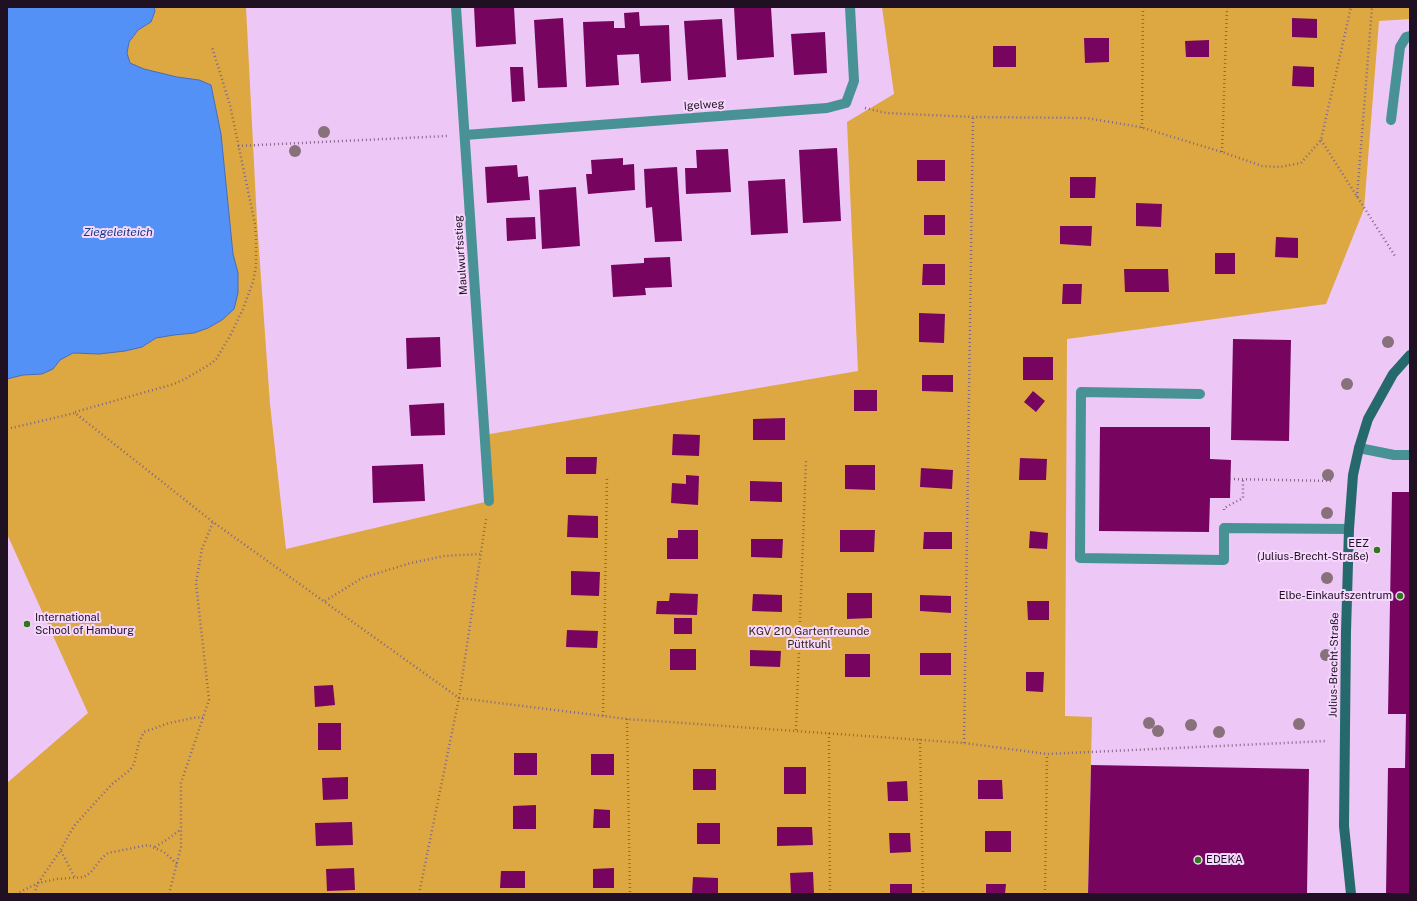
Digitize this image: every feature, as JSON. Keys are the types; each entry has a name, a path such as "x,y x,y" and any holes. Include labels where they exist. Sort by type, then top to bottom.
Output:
{"street":[{"name":"Maulwurfsstieg","path":"456,7 489,501"},
{"path":"846,103 854,81 850,7"},
{"path":"1391,120 1400,48 1406,37 1410,36"},
{"name":"Igelweg","path":"465,135 827,108 846,103"},
{"name":"Julius-Brecht-Straße","path":"1351,894 1344,826 1346,632 1349,529 1353,481 1359,448 1368,419 1378,398 1393,374 1410,355"},
{"path":"1200,394 1081,392 1080,558 1224,560 1224,528 1349,529"},
{"path":"1359,448 1394,455 1410,455"}],"path":[{"path":"1142,128 1143,7"},
{"path":"1222,152 1227,7"},
{"path":"846,103 886,113 973,117 1086,118 1142,128 1222,152 1262,166 1280,167 1301,163 1321,140 1351,7"},
{"path":"1357,196 1372,7"},
{"path":"7,429 75,413 174,384 197,372 217,358 231,334 243,309 253,282 256,266 256,237 255,224 230,105 212,47"},
{"path":"964,743 973,117"},
{"path":"238,146 465,135"},
{"path":"1321,140 1396,256"},
{"path":"75,413 214,522 459,698 627,719 920,739 1047,754 1345,740"},
{"path":"796,730 806,459"},
{"path":"603,716 606,477"},
{"path":"1230,479 1353,481"},
{"path":"1224,528 1224,508 1243,498 1243,479"},
{"path":"419,894 459,698 489,501"},
{"path":"169,894 181,847 181,783 209,700 196,583 202,549 214,522"},
{"path":"325,601 362,578 411,563 444,556 480,554"},
{"path":"34,894 38,883 60,851 74,826 112,784 130,770 134,764 139,742 144,732 170,723 203,717"},
{"path":"627,719 630,894"},
{"path":"829,733 830,894"},
{"path":"920,739 923,894"},
{"path":"1045,894 1047,754"},
{"path":"154,847 181,829"},
{"path":"16,894 38,883 57,879 84,877 88,875 108,853 148,845 164,852 177,864"},
{"path":"60,851 75,878"}],"green space":[{"name":"KGV 210 Gartenfreunde Püttkuhl","path":"154,7 246,7 257,222 270,404 286,549 489,501 484,435 858,371 847,122 894,94 882,7 1410,7 1410,19 1379,21 1364,209 1326,304 1067,339 1065,716 1092,717 1088,894 7,894 7,783 88,713 7,534 7,379 23,375 42,374 53,369 60,360 73,353 99,354 142,347 156,338 194,333 208,328 222,320 238,273 233,254 221,134 211,85 199,80 177,77 143,69 130,63 127,53 129,42 138,30 151,22 155,11"}],"water":[{"name":"Ziegeleiteich","path":"7,7 154,7 155,11 151,22 138,30 129,42 127,53 130,63 144,69 177,77 199,80 211,85 221,134 233,254 238,273 238,293 234,309 222,320 208,328 194,333 156,338 142,347 125,351 99,354 73,353 60,360 53,369 42,374 23,375 7,379"}],"building":[{"path":"474,7 514,7 516,44 476,47"},
{"path":"734,7 771,7 774,57 737,60"},
{"path":"639,12 640,26 669,25 671,81 641,83 639,54 617,55 619,85 586,87 583,22 614,21 614,28 625,28 624,13"},
{"path":"563,18 567,87 538,88 534,20"},
{"path":"1292,18 1317,19 1317,38 1292,37"},
{"path":"722,19 726,77 688,80 684,21"},
{"path":"825,32 827,73 794,75 791,34"},
{"path":"1084,38 1109,38 1109,62 1085,63"},
{"path":"1209,40 1209,57 1186,57 1185,41"},
{"path":"993,46 1016,46 1016,67 993,67"},
{"path":"1293,66 1314,67 1314,87 1292,86"},
{"path":"510,67 523,67 525,101 512,102"},
{"path":"837,148 841,221 803,223 799,150"},
{"path":"728,149 731,192 686,194 685,168 697,168 696,150"},
{"path":"623,158 623,165 634,164 635,190 588,194 586,174 592,174 591,160"},
{"path":"917,160 945,160 945,181 917,181"},
{"path":"517,165 518,177 528,176 530,200 487,203 485,167"},
{"path":"677,167 682,241 655,242 652,207 646,208 644,169"},
{"path":"1070,177 1096,177 1095,198 1070,198"},
{"path":"785,179 788,233 751,235 748,181"},
{"path":"576,187 580,246 542,249 539,190"},
{"path":"1136,203 1162,204 1161,227 1136,226"},
{"path":"924,215 945,215 945,235 924,235"},
{"path":"535,217 536,239 507,241 506,218"},
{"path":"1060,226 1092,226 1091,246 1060,244"},
{"path":"1276,237 1298,238 1298,258 1275,257"},
{"path":"1215,253 1235,253 1235,274 1215,274"},
{"path":"670,257 672,287 645,288 646,295 613,297 611,265 644,263 644,258"},
{"path":"923,264 945,264 945,285 922,285"},
{"path":"1124,269 1168,269 1169,292 1125,292"},
{"path":"1063,284 1082,284 1081,304 1062,304"},
{"path":"919,313 945,314 944,343 919,342"},
{"path":"440,337 441,367 407,369 406,338"},
{"path":"1233,339 1291,340 1289,441 1231,440"},
{"path":"1023,357 1053,357 1053,380 1023,380"},
{"path":"922,375 953,375 953,392 922,391"},
{"path":"854,390 877,390 877,411 854,411"},
{"path":"1033,391 1045,401 1036,412 1024,402"},
{"path":"444,403 445,435 411,436 409,405"},
{"path":"785,418 785,440 753,440 753,419"},
{"path":"1100,427 1210,427 1210,459 1231,460 1230,498 1210,498 1209,532 1099,531"},
{"path":"673,434 700,435 699,456 672,455"},
{"path":"566,457 597,457 596,474 566,474"},
{"path":"1020,458 1047,459 1046,480 1019,480"},
{"path":"423,464 425,501 373,503 372,466"},
{"path":"845,465 875,465 875,490 845,489"},
{"path":"921,468 953,470 952,489 920,487"},
{"path":"686,475 699,476 698,505 671,503 672,483 686,484"},
{"path":"750,481 782,482 782,502 750,501"},
{"name":"Elbe-Einkaufszentrum","path":"1392,492 1410,492 1410,894 1386,894 1388,768 1405,768 1406,714 1388,714"},
{"path":"568,515 598,516 598,538 567,537"},
{"path":"678,530 698,530 698,559 667,559 667,538 678,538"},
{"path":"840,530 875,530 874,552 840,552"},
{"path":"1030,531 1048,533 1047,549 1029,548"},
{"path":"924,532 952,532 952,549 923,549"},
{"path":"751,539 783,539 782,558 751,557"},
{"path":"571,571 600,572 599,596 571,595"},
{"path":"670,593 698,594 697,615 656,614 657,601 669,601"},
{"path":"847,593 872,593 872,618 847,619"},
{"path":"753,594 782,595 782,612 752,611"},
{"path":"920,595 951,596 951,613 920,611"},
{"path":"1027,601 1049,601 1049,620 1028,620"},
{"path":"674,618 692,618 692,634 674,634"},
{"path":"567,630 598,631 597,648 566,647"},
{"path":"670,649 696,649 696,670 670,670"},
{"path":"750,650 781,651 780,667 750,666"},
{"path":"920,653 951,653 951,675 920,675"},
{"path":"845,654 870,654 870,677 845,677"},
{"path":"1026,672 1044,672 1043,692 1026,691"},
{"path":"333,685 335,705 315,707 314,686"},
{"path":"318,723 341,723 341,750 318,750"},
{"path":"514,753 537,753 537,775 514,775"},
{"path":"591,754 614,754 614,775 591,775"},
{"name":"EDEKA","path":"1091,765 1309,769 1307,894 1088,894"},
{"path":"784,767 806,767 806,794 784,794"},
{"path":"693,769 716,769 716,790 693,790"},
{"path":"348,777 348,799 323,800 322,778"},
{"path":"978,780 1002,780 1003,799 978,799"},
{"path":"907,781 908,801 888,801 887,782"},
{"path":"536,805 536,829 513,829 513,806"},
{"path":"594,809 610,810 610,828 593,828"},
{"path":"352,822 353,845 316,846 315,823"},
{"path":"697,823 720,823 720,844 697,844"},
{"path":"777,827 812,827 813,845 777,846"},
{"path":"985,831 1011,831 1011,852 985,852"},
{"path":"889,833 910,833 911,852 890,853"},
{"path":"354,868 355,890 327,891 326,869"},
{"path":"614,868 614,888 593,888 593,869"},
{"path":"501,871 525,871 525,888 500,888"},
{"path":"813,872 814,894 791,894 790,873"},
{"path":"693,877 718,878 718,894 692,894"},
{"path":"890,884 912,884 912,894 890,894"},
{"path":"986,884 1006,884 1005,894 986,894"}],"place":[{"name":"EEZ (Julius-Brecht-Straße)","path":"1377,550"},
{"name":"Elbe-Einkaufszentrum","path":"1400,596"},
{"name":"International School of Hamburg","path":"27,624"},
{"name":"EDEKA","path":"1198,860"}]}
